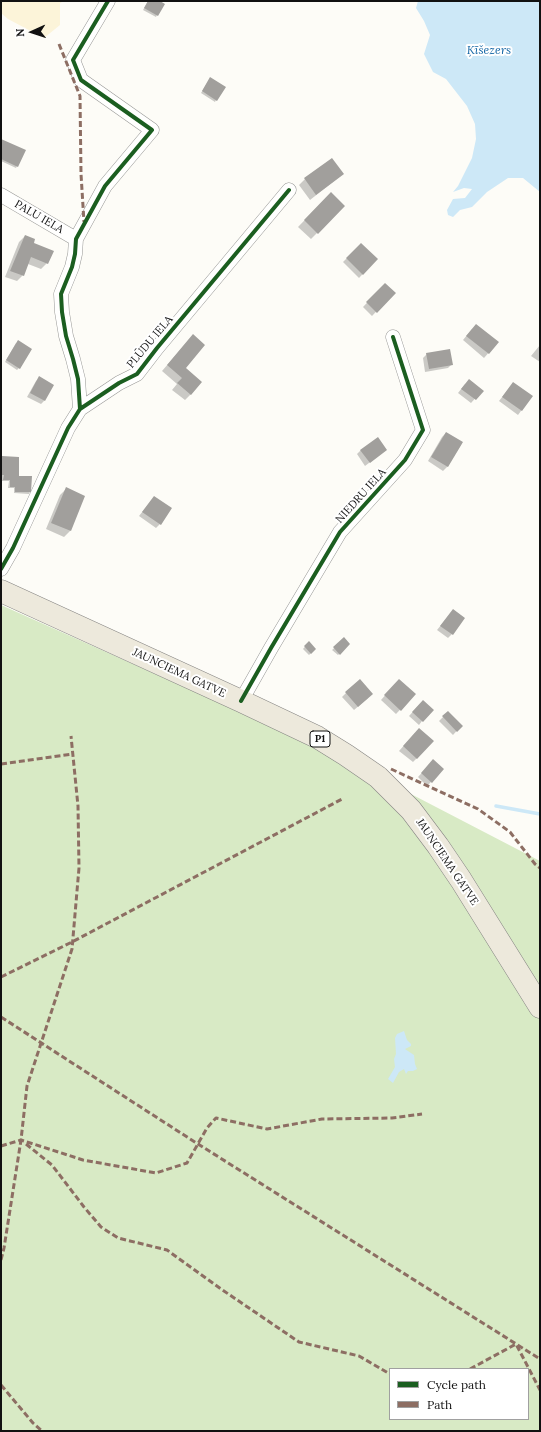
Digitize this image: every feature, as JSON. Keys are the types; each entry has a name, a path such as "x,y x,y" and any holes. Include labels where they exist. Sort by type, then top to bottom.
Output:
{"main road":[{"name":"JAUNCIEMA GATVE","path":"1,591 241,701 317,738 346,755 378,777 411,810 461,880 540,1007"}],"street":[{"path":"80,409 78,378 66,336 61,294 72,267 76,239 105,186 152,130 80,80 73,60 108,1"},
{"name":"PLŪDU IELA","path":"1,569 16,542 68,428 80,409 119,383 137,374 289,190"},
{"name":"PALU IELA","path":"1,196 76,239"},
{"name":"NIEDRU IELA","path":"241,701 340,532 405,460 423,430 393,337"}],"green space":[{"path":"1,605 332,753 540,861 540,1431 1,1431"}],"sand":[{"path":"1,1 64,1 60,3 60,25 44,38 8,19 1,13"}],"water":[{"name":"Ķīšezers","path":"418,1 540,1 540,192 523,178 508,178 487,192 472,207 460,210 453,217 448,215 447,210 453,199 465,198 472,189 464,188 453,192 458,186 472,158 476,139 475,124 467,106 446,79 433,72 424,54 430,35 416,8"},
{"path":"404,1031 407,1040 411,1044 411,1046 405,1049 414,1055 417,1069 408,1071 406,1074 404,1069 399,1072 393,1083 388,1079 395,1067 395,1038 397,1034"}],"building":[{"path":"148,1 160,1 165,4 158,16 144,8"},
{"path":"210,77 226,87 217,101 202,91"},
{"path":"1,139 26,150 18,167 1,159"},
{"path":"332,158 344,174 316,195 304,178"},
{"path":"331,192 345,206 318,234 304,220"},
{"path":"25,235 35,239 34,243 54,251 48,264 31,257 24,276 10,271"},
{"path":"361,243 378,259 363,275 346,258"},
{"path":"385,283 396,293 377,313 366,302"},
{"path":"476,324 499,342 489,354 466,336"},
{"path":"193,334 205,345 186,368 202,382 191,395 177,383 182,378 167,365"},
{"path":"18,340 32,349 20,369 6,360"},
{"path":"450,349 453,365 429,369 426,353"},
{"path":"39,376 54,385 45,401 30,393"},
{"path":"469,379 484,391 476,400 461,389"},
{"path":"513,382 533,396 522,411 502,397"},
{"path":"446,432 463,442 448,467 431,457"},
{"path":"378,437 387,450 370,463 360,450"},
{"path":"2,456 19,457 19,476 32,476 31,492 15,492 15,487 10,487 10,480 3,480 4,475 1,475"},
{"path":"66,487 85,496 71,531 51,523"},
{"path":"154,496 172,508 161,525 142,512"},
{"path":"453,609 465,618 453,635 440,626"},
{"path":"344,637 350,644 340,655 333,647"},
{"path":"309,641 316,649 311,654 304,646"},
{"path":"360,679 373,694 358,707 345,692"},
{"path":"399,679 416,694 401,711 384,695"},
{"path":"423,700 434,710 423,722 412,712"},
{"path":"448,711 463,726 457,732 442,716"},
{"path":"419,728 434,741 417,759 403,746"},
{"path":"433,759 444,769 432,783 421,773"}],"waterway":[{"path":"496,806 540,814"}],"marked path":[{"path":"59,44 80,96 81,174 84,222"},
{"path":"1,1260 21,1140 27,1086 72,949 79,868 78,806 71,736"},
{"path":"1,764 73,754"},
{"path":"391,769 478,809 510,832 535,864 540,868"},
{"path":"1,977 72,942 344,798"},
{"path":"1,1017 198,1144 540,1359"},
{"path":"1,1146 21,1140 83,1160 156,1173 187,1163 207,1128 216,1118 267,1129 322,1119 392,1118 422,1114"},
{"path":"26,1144 52,1165 101,1227 118,1238 167,1250 299,1342 359,1356 389,1373"},
{"path":"472,1368 516,1344 529,1368"},
{"path":"529,1369 540,1390"},
{"path":"1,1385 33,1423 42,1431"}],"cycle path":[{"path":"80,409 78,379 66,336 61,294 72,267 76,239 105,186 152,130 81,80 73,60 108,1"},
{"path":"1,569 13,548 68,428 80,409 119,383 137,374 289,190"},
{"path":"241,701 340,532 405,460 423,430 393,337"}]}
